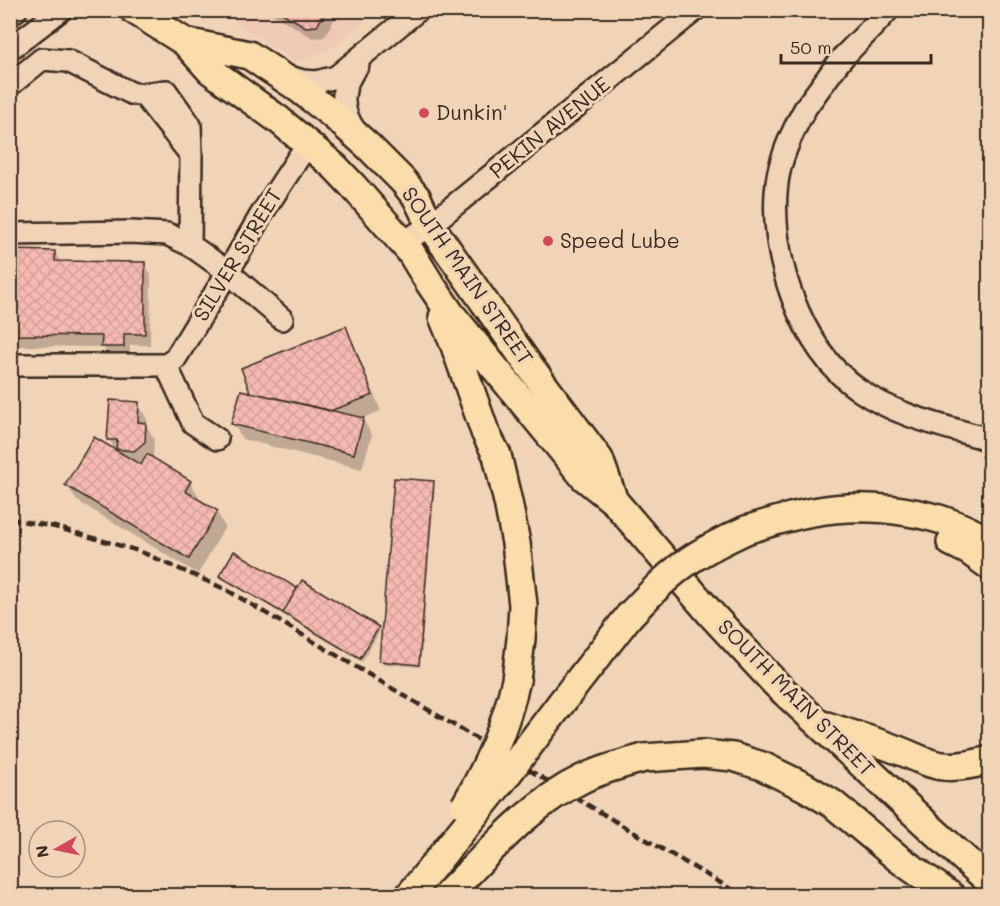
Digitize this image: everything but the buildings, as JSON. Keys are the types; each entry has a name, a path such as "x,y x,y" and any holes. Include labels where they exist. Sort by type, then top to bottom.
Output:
{"main road":[{"name":"SOUTH MAIN STREET","path":"134,10 170,28 249,55 333,115 368,146 417,198 430,225 528,364 599,459 615,501"},
{"name":"SOUTH MAIN STREET","path":"170,28 210,69 308,143 353,186 410,251 450,313 584,477 615,501 711,614 777,685 990,882"},
{"path":"408,896 450,830 487,766 497,743 516,680 523,605 516,543 498,454 485,432 455,346 429,282"},
{"path":"408,896 505,777 571,702 634,622 705,570 743,550 750,538 780,519 813,512 868,508 904,511 943,520 990,543"},
{"path":"750,538 853,524 876,525 926,533 954,543 990,566"},
{"path":"437,896 571,702"},
{"path":"817,722 923,761 943,766 990,760"},
{"path":"446,896 512,829 549,799 580,780 602,770 644,758 703,754 733,757 773,771 805,787 833,804 899,859 951,896"}],"street":[{"path":"10,15 16,10"},
{"path":"10,45 14,46 61,10"},
{"path":"274,72 303,81 330,80 418,10"},
{"name":"PEKIN AVENUE","path":"403,243 430,225 695,10"},
{"path":"888,10 842,58 807,106 790,139 777,183 775,219 780,251 793,298 814,341 828,362 846,380 890,408 990,441"},
{"path":"368,146 350,124 344,104 344,94 348,78 370,50"},
{"path":"10,85 42,59 68,61 133,94 143,94 191,155 190,245"},
{"name":"SILVER STREET","path":"166,365 174,359 261,215 308,143"},
{"path":"10,234 131,232 167,234 190,245 228,272 282,319"},
{"path":"10,365 166,365 193,423 217,439"}],"shaded area":[{"path":"218,11 377,11 329,50 296,62"}],"railway":[{"path":"10,519 55,527 139,551 227,590 743,896"}],"place":[{"name":"Dunkin'","path":"424,113"},
{"name":"Speed Lube","path":"548,241"}]}
